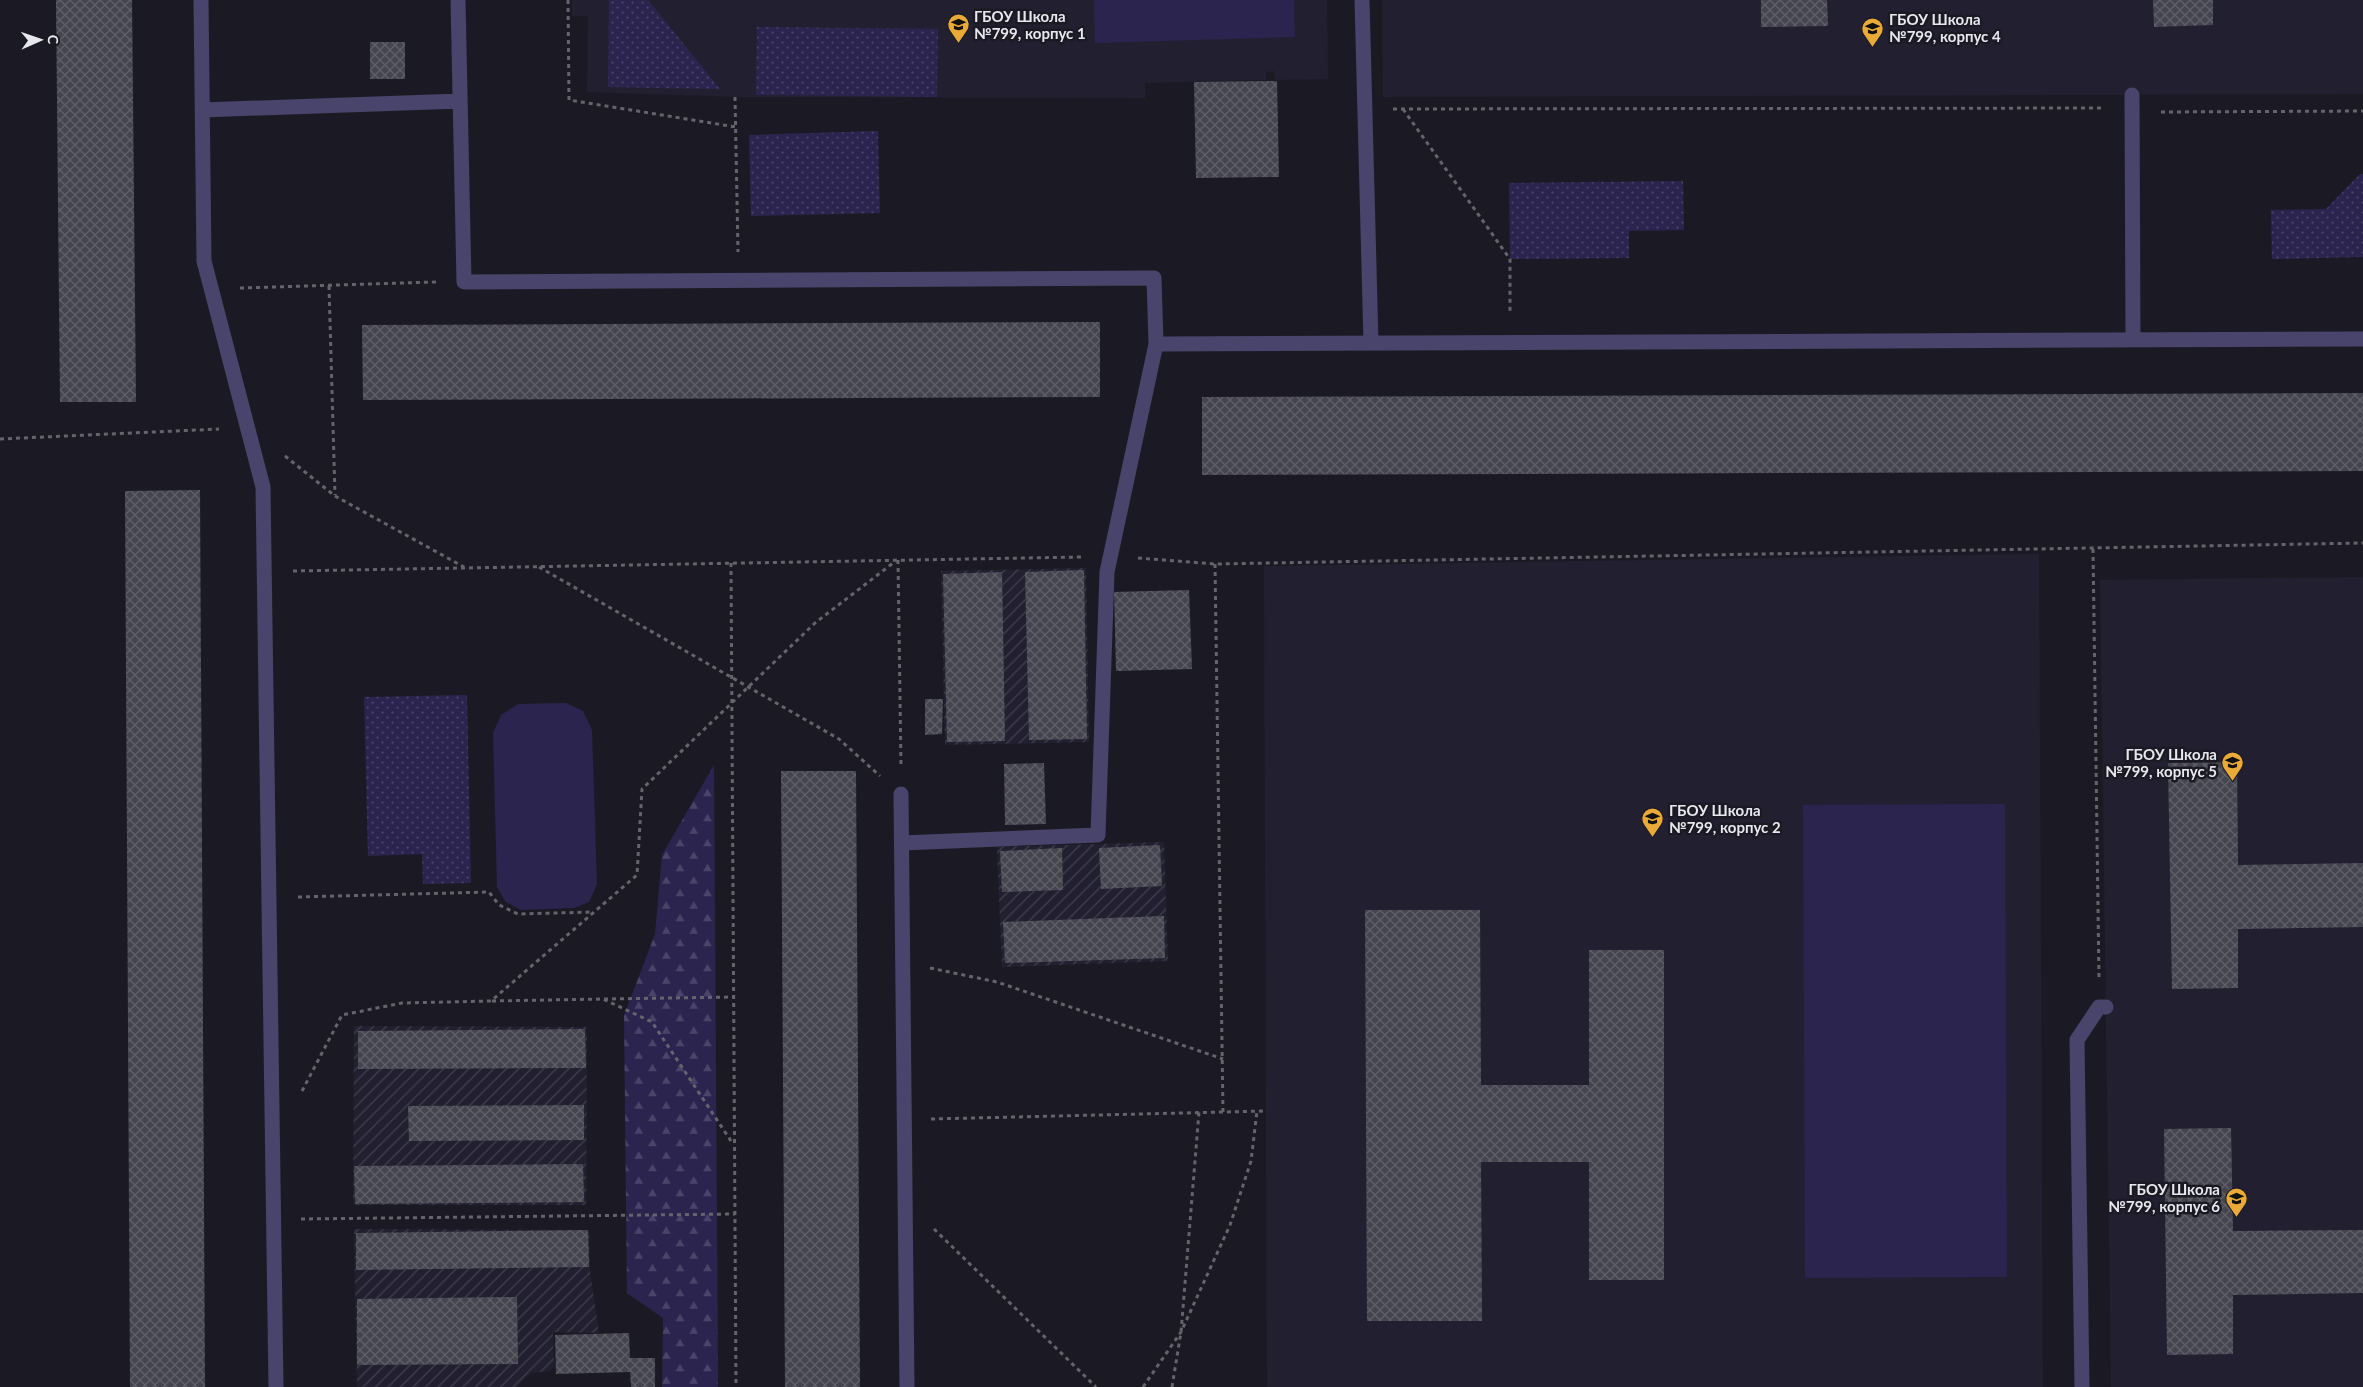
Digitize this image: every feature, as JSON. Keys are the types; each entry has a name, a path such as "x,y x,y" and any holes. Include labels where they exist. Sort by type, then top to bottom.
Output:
{"lane":[{"path":"201,0 204,261 263,486 276,1387"},
{"path":"458,0 464,282 1154,278 1156,344 1107,572 1098,834 902,842"},
{"path":"1362,0 1371,343"},
{"path":"202,110 460,101"},
{"path":"2132,105 2133,340"},
{"path":"1156,344 2363,339"},
{"path":"902,794 906,1387"},
{"path":"2082,1387 2077,1040 2103,1007"}],"path":[{"path":"568,0 569,100 736,127"},
{"path":"735,97 738,280"},
{"path":"1365,109 2132,105 2363,111"},
{"path":"1402,109 1510,259 1510,342"},
{"path":"211,288 464,282"},
{"path":"329,286 335,496"},
{"path":"0,439 248,427 335,496 466,568"},
{"path":"265,572 1110,556 1215,564 2363,543"},
{"path":"2093,549 2103,1007"},
{"path":"491,1001 637,875 642,789 815,623 898,560"},
{"path":"898,560 902,794"},
{"path":"731,563 736,1387"},
{"path":"1215,564 1223,1112"},
{"path":"539,566 839,739 902,794"},
{"path":"270,898 490,892 499,905 518,914 594,912"},
{"path":"903,962 997,982 1223,1059"},
{"path":"301,1094 342,1015 402,1003 734,997"},
{"path":"603,999 652,1022 734,1146"},
{"path":"1143,1387 1181,1332 1230,1225 1252,1161 1257,1111"},
{"path":"904,1119 1266,1111"},
{"path":"1172,1387 1181,1332 1199,1112"},
{"path":"905,1200 1096,1387"},
{"path":"274,1219 735,1214"}],"shaded area":[{"name":"ГБОУ Школа №799, корпус 1","path":"572,0 1327,0 1328,79 1275,80 1274,71 1266,72 1266,80 1145,83 1145,98 735,97 587,92 588,16 572,16"},
{"name":"ГБОУ Школа №799, корпус 4","path":"1382,0 2363,0 2363,94 1383,97"},
{"name":"ГБОУ Школа №799, корпус 2","path":"2039,554 2043,1387 1267,1387 1264,566"},
{"path":"1086,568 1089,742 945,745 941,571"},
{"path":"2363,577 2363,1387 2111,1387 2100,580"},
{"path":"1164,842 1168,961 1002,967 997,847"},
{"path":"354,1026 587,1027 586,1205 353,1205"},
{"path":"354,1229 589,1230 590,1272 599,1333 553,1332 554,1367 550,1371 531,1373 516,1387 357,1387"}],"green space":[{"path":"609,0 648,0 720,89 608,87"},
{"path":"1094,0 1294,0 1295,37 1095,43"},
{"path":"757,27 938,29 937,97 756,95"},
{"path":"878,131 880,213 751,216 749,135"},
{"path":"2360,174 2363,174 2363,257 2272,259 2271,210 2326,209"},
{"path":"1683,181 1684,230 1629,231 1629,258 1510,259 1509,183"},
{"path":"467,695 471,883 423,884 422,854 368,856 364,697"},
{"path":"566,703 583,711 592,730 597,884 589,902 574,908 521,910 506,902 497,887 493,733 501,715 518,704"},
{"path":"714,765 718,1387 662,1387 663,1318 627,1293 624,1016 655,934 662,855"},
{"path":"2005,804 2007,1277 1805,1278 1803,805"}],"building":[{"path":"56,0 132,0 136,402 60,402"},
{"path":"1761,0 1827,0 1828,26 1761,27"},
{"path":"2153,0 2213,0 2213,25 2154,27"},
{"path":"370,42 405,42 405,79 370,79"},
{"path":"1277,81 1279,177 1196,178 1194,82"},
{"path":"1100,322 1100,397 363,400 362,325"},
{"path":"2363,393 2363,471 1202,475 1202,397"},
{"path":"200,490 205,1387 130,1387 125,491"},
{"path":"1084,570 1087,739 1029,740 1025,572"},
{"path":"1002,572 1005,741 947,742 943,574"},
{"path":"1189,590 1192,669 1116,671 1114,592"},
{"path":"925,699 943,699 942,734 925,735"},
{"path":"2237,762 2238,865 2363,863 2363,927 2238,929 2238,988 2172,989 2168,763"},
{"path":"1044,763 1046,824 1005,825 1004,764"},
{"path":"781,771 856,771 860,1387 785,1387"},
{"path":"1160,845 1162,886 1101,889 1099,848"},
{"path":"1062,848 1063,890 1002,892 1000,851"},
{"path":"1365,910 1480,910 1481,1085 1589,1085 1589,950 1664,950 1664,1280 1589,1280 1589,1162 1481,1162 1482,1321 1367,1321"},
{"path":"1164,916 1165,958 1005,963 1003,922"},
{"path":"585,1029 586,1068 358,1069 358,1031"},
{"path":"584,1105 584,1140 409,1141 408,1106"},
{"path":"2231,1128 2233,1231 2363,1230 2363,1293 2233,1295 2233,1354 2167,1355 2164,1129"},
{"path":"583,1164 584,1202 355,1204 354,1166"},
{"path":"588,1230 589,1267 356,1270 356,1233"},
{"path":"517,1297 518,1364 357,1365 357,1299"},
{"path":"629,1333 630,1358 655,1358 655,1387 631,1387 630,1372 556,1374 555,1335"}],"place":[{"name":"ГБОУ Школа №799, корпус 1","path":"958,44"},
{"name":"ГБОУ Школа №799, корпус 4","path":"1873,47"},
{"name":"ГБОУ Школа №799, корпус 5","path":"2233,782"},
{"name":"ГБОУ Школа №799, корпус 2","path":"1653,838"},
{"name":"ГБОУ Школа №799, корпус 6","path":"2236,1217"}]}
